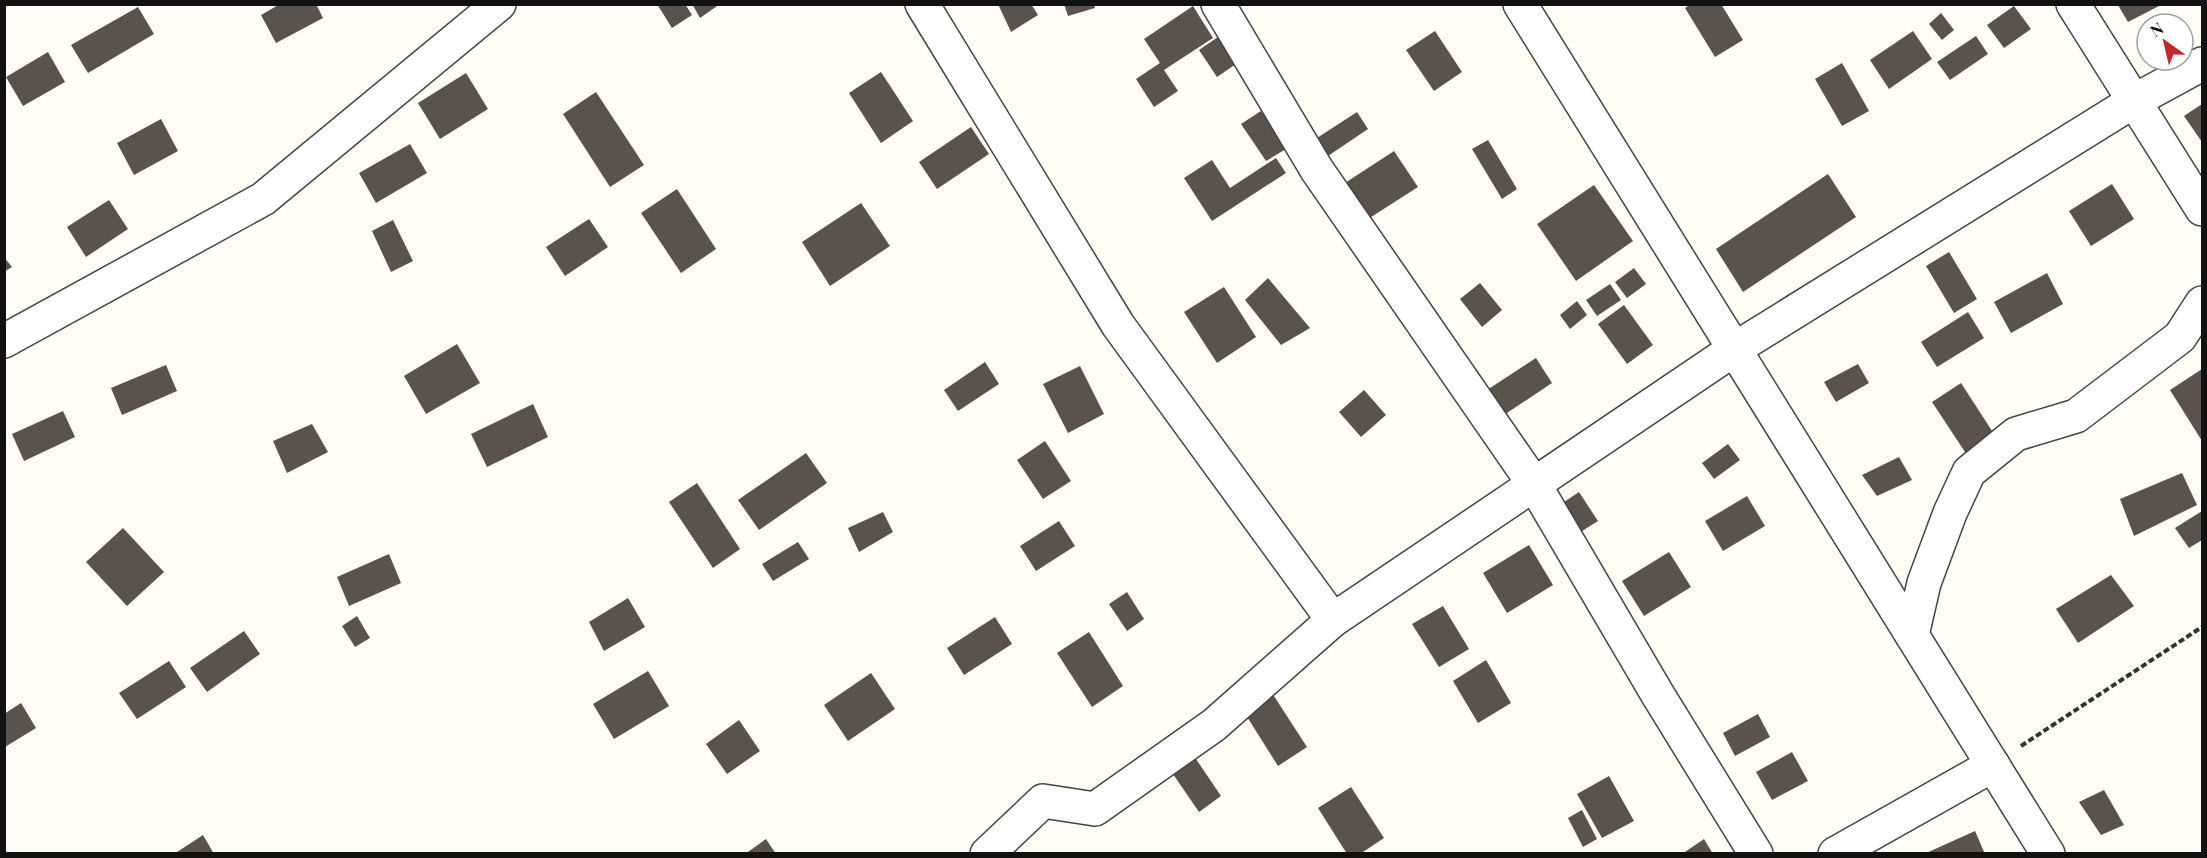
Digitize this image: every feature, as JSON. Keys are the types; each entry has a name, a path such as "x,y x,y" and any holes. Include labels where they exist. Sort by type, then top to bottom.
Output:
{"street":[{"path":"4,341 263,199 499,4"},
{"path":"922,4 1118,325 1333,620"},
{"path":"1218,4 1317,170 1534,484 1658,695 1756,854"},
{"path":"1520,4 2048,854"},
{"path":"2073,4 2202,209"},
{"path":"987,854 1043,801 1095,809 1214,725 1333,620 1733,350 2134,101 2202,64"},
{"path":"1912,635 1924,583 1950,513 1969,472 2016,434 2076,416 2180,337 2202,303"},
{"path":"1835,854 1993,765"}],"path":[{"path":"1993,765 2202,627"}],"building":[{"path":"280,4 316,4 323,18 276,43 261,15"},
{"path":"657,4 685,4 692,15 672,28"},
{"path":"692,4 720,4 700,18"},
{"path":"998,4 1031,4 1038,15 1011,32"},
{"path":"1064,4 1094,4 1095,8 1068,16"},
{"path":"1691,4 1721,4 1743,40 1715,57 1685,8"},
{"path":"2118,5 2161,5 2147,12 2135,12 2135,18 2128,22"},
{"path":"1193,6 1213,38 1164,70 1178,91 1154,107 1136,79 1160,63 1144,39"},
{"path":"2014,6 2031,29 2004,48 1987,25"},
{"path":"138,7 154,34 88,73 71,45"},
{"path":"1941,13 1954,30 1942,40 1929,24"},
{"path":"1435,31 1462,72 1434,91 1406,50"},
{"path":"1913,31 1932,59 1889,89 1870,60"},
{"path":"1976,36 1988,54 1950,80 1937,62"},
{"path":"1218,37 1236,64 1217,77 1199,50"},
{"path":"48,52 65,82 23,106 6,77"},
{"path":"1842,63 1869,111 1842,126 1815,79"},
{"path":"881,72 913,121 881,143 849,93"},
{"path":"466,73 488,109 440,139 418,103"},
{"path":"596,92 644,165 610,187 563,114"},
{"path":"2202,104 2202,142 2184,116"},
{"path":"1261,111 1286,149 1266,161 1241,124"},
{"path":"1357,112 1368,129 1328,156 1317,138"},
{"path":"161,119 178,151 134,175 117,143"},
{"path":"971,127 989,154 937,189 919,162"},
{"path":"1488,140 1517,189 1502,199 1472,149"},
{"path":"410,144 427,173 376,203 359,173"},
{"path":"1394,151 1418,187 1368,219 1345,183"},
{"path":"1276,158 1286,173 1212,221 1184,178 1212,160 1230,188"},
{"path":"1828,174 1856,217 1743,292 1716,249"},
{"path":"2112,184 2134,219 2091,246 2069,211"},
{"path":"1594,185 1633,241 1576,281 1537,224"},
{"path":"677,189 716,249 681,273 641,213"},
{"path":"109,200 128,229 86,257 67,227"},
{"path":"861,203 890,246 830,286 802,242"},
{"path":"589,219 608,247 565,276 546,247"},
{"path":"393,220 413,261 391,272 372,231"},
{"path":"1949,252 1977,299 1954,313 1926,266"},
{"path":"4,257 12,267 4,272"},
{"path":"1634,268 1646,284 1627,298 1615,282"},
{"path":"2047,273 2063,304 2011,333 1994,302"},
{"path":"1268,278 1310,328 1281,345 1245,300"},
{"path":"1480,283 1502,310 1482,327 1460,299"},
{"path":"1610,284 1621,300 1597,316 1586,300"},
{"path":"1224,287 1256,337 1217,363 1184,312"},
{"path":"1577,301 1587,315 1570,329 1560,315"},
{"path":"1624,305 1653,345 1627,364 1598,324"},
{"path":"1968,312 1984,338 1937,367 1921,342"},
{"path":"457,344 480,383 426,414 404,376"},
{"path":"1536,358 1552,383 1504,415 1487,390"},
{"path":"985,362 999,384 958,411 944,390"},
{"path":"1858,364 1869,383 1836,402 1824,382"},
{"path":"166,365 177,391 122,415 111,388"},
{"path":"1080,366 1104,414 1068,433 1043,384"},
{"path":"2202,369 2202,441 2170,390"},
{"path":"1961,383 1996,437 1967,455 1932,402"},
{"path":"1364,390 1386,415 1361,437 1339,412"},
{"path":"533,404 548,437 487,467 471,434"},
{"path":"63,411 75,437 24,461 12,434"},
{"path":"312,424 328,452 287,473 273,441"},
{"path":"1045,441 1071,481 1043,499 1017,460"},
{"path":"1728,444 1740,460 1714,479 1702,463"},
{"path":"806,453 827,483 759,530 738,500"},
{"path":"1899,457 1912,480 1877,496 1862,475"},
{"path":"2182,473 2197,505 2134,536 2120,499"},
{"path":"697,483 740,549 713,568 669,502"},
{"path":"1579,492 1598,521 1571,538 1552,510"},
{"path":"1747,496 1765,526 1723,551 1705,521"},
{"path":"2202,511 2202,540 2189,548 2175,528"},
{"path":"883,512 893,532 859,552 848,528"},
{"path":"1059,521 1075,546 1036,571 1020,546"},
{"path":"123,528 164,572 127,606 86,562"},
{"path":"798,542 809,559 773,581 762,564"},
{"path":"1529,545 1553,585 1507,613 1483,573"},
{"path":"1669,552 1691,587 1644,616 1622,581"},
{"path":"389,554 401,583 349,606 337,577"},
{"path":"2111,575 2134,606 2078,643 2056,609"},
{"path":"1127,592 1144,619 1127,631 1109,604"},
{"path":"628,598 645,627 604,651 589,622"},
{"path":"1443,606 1469,649 1439,667 1412,624"},
{"path":"357,616 370,638 355,647 342,626"},
{"path":"995,617 1012,644 964,675 947,648"},
{"path":"244,631 260,654 207,692 190,668"},
{"path":"1089,632 1123,686 1092,707 1057,653"},
{"path":"1486,660 1511,703 1478,723 1453,681"},
{"path":"169,661 186,687 137,719 119,693"},
{"path":"648,671 669,706 614,739 593,704"},
{"path":"871,673 895,709 848,741 824,705"},
{"path":"1272,693 1307,747 1278,766 1244,712"},
{"path":"21,703 36,728 5,747 4,714"},
{"path":"1758,714 1770,737 1735,756 1723,733"},
{"path":"739,720 760,751 727,774 706,744"},
{"path":"1792,752 1808,781 1772,800 1756,772"},
{"path":"1196,759 1221,796 1199,812 1173,774"},
{"path":"1609,776 1634,821 1602,838 1577,794"},
{"path":"1351,787 1384,838 1360,854 1347,854 1318,808"},
{"path":"2104,790 2124,825 2101,835 2079,802"},
{"path":"1582,810 1597,839 1583,847 1568,818"},
{"path":"1975,831 1985,854 1924,854"},
{"path":"203,835 214,854 174,854"},
{"path":"766,839 776,854 745,854"},
{"path":"1704,839 1713,854 1682,854"}]}
